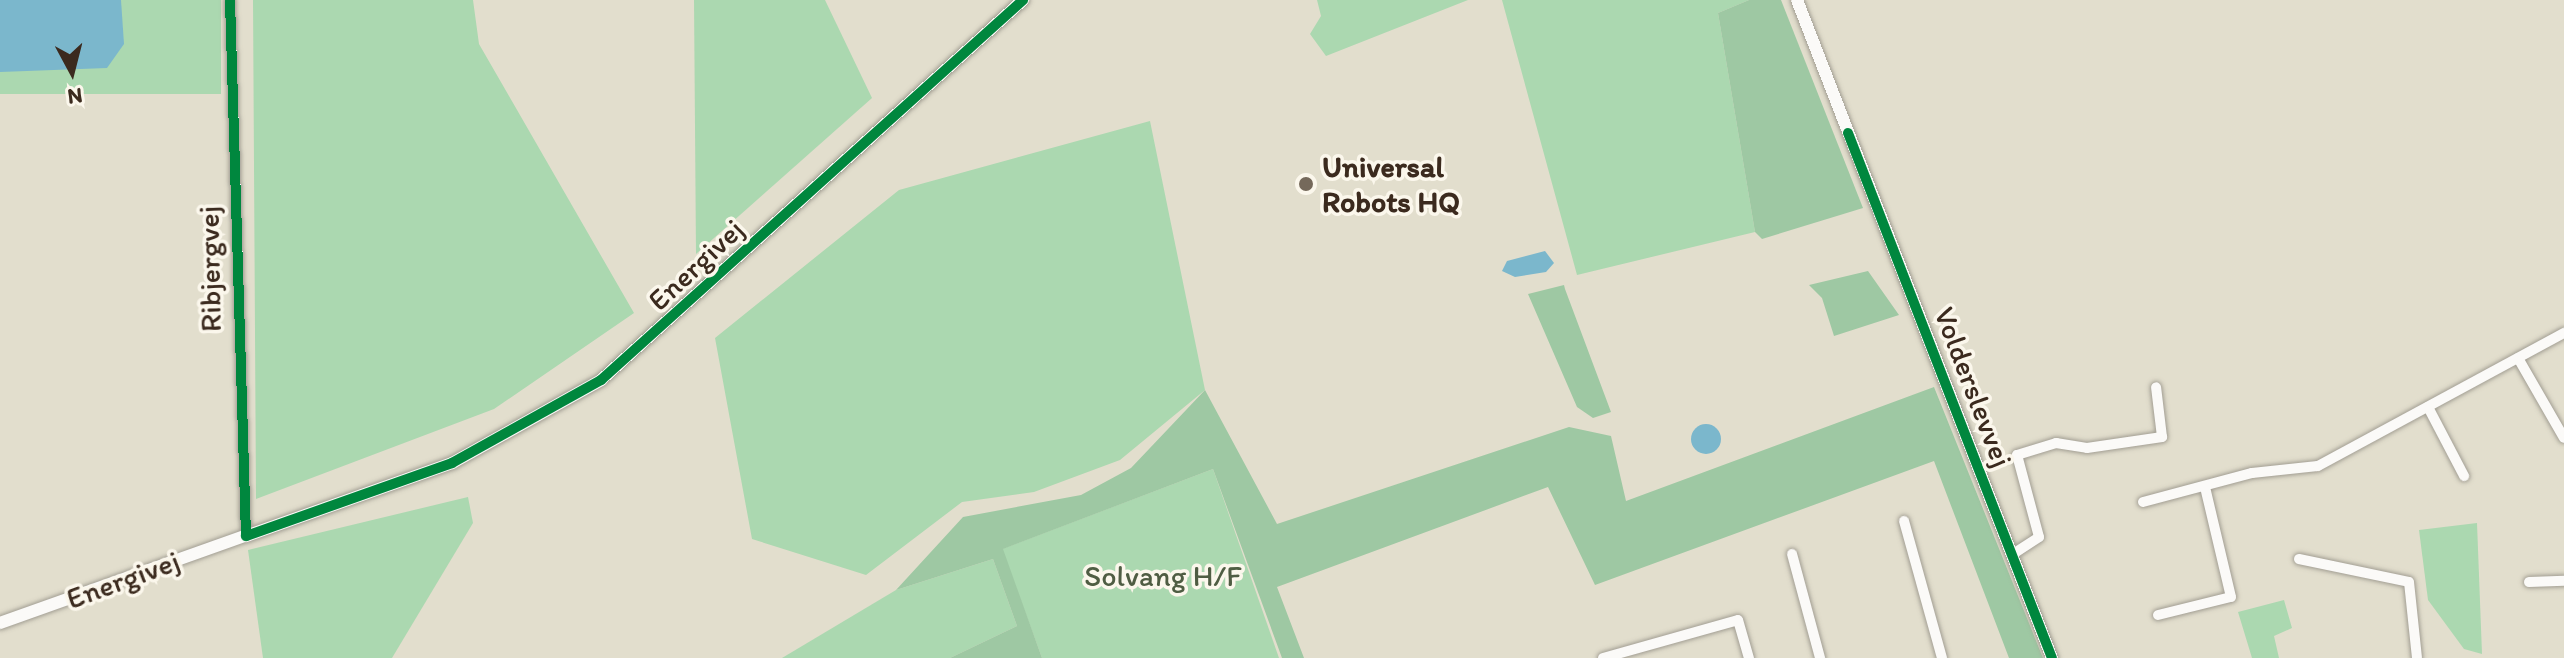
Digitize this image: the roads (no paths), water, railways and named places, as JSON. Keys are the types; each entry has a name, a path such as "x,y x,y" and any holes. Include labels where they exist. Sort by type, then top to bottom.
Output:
{"street":[{"name":"Ribjergvej","path":"230,0 246,536"},
{"name":"Energivej","path":"0,623 465,457 601,380 1023,0"},
{"name":"Volderslevvej","path":"1797,0 2052,658"},
{"path":"2143,502 2318,466 2564,333"},
{"path":"2518,358 2564,438"},
{"path":"2013,554 2039,537 2017,455 2056,443 2087,448 2162,437 2156,387"},
{"path":"2428,407 2464,476"},
{"path":"2158,615 2231,597 2205,487"},
{"path":"1904,521 1942,658"},
{"path":"1792,554 1820,658"},
{"path":"2299,559 2409,582 2417,658"},
{"path":"2529,582 2564,581"},
{"path":"1603,658 1738,620 1749,658"}],"water":[{"path":"0,0 121,0 124,44 107,68 0,72"},
{"path":"1545,251 1554,263 1546,272 1515,277 1502,271 1507,261"},
{"path":"1706,424 1717,428 1721,439 1717,450 1706,454 1695,450 1691,439 1695,428"}],"place":[{"name":"Universal Robots HQ","path":"1306,184"}],"park label":[{"name":"Solvang H/F","path":"1163,576"}]}
